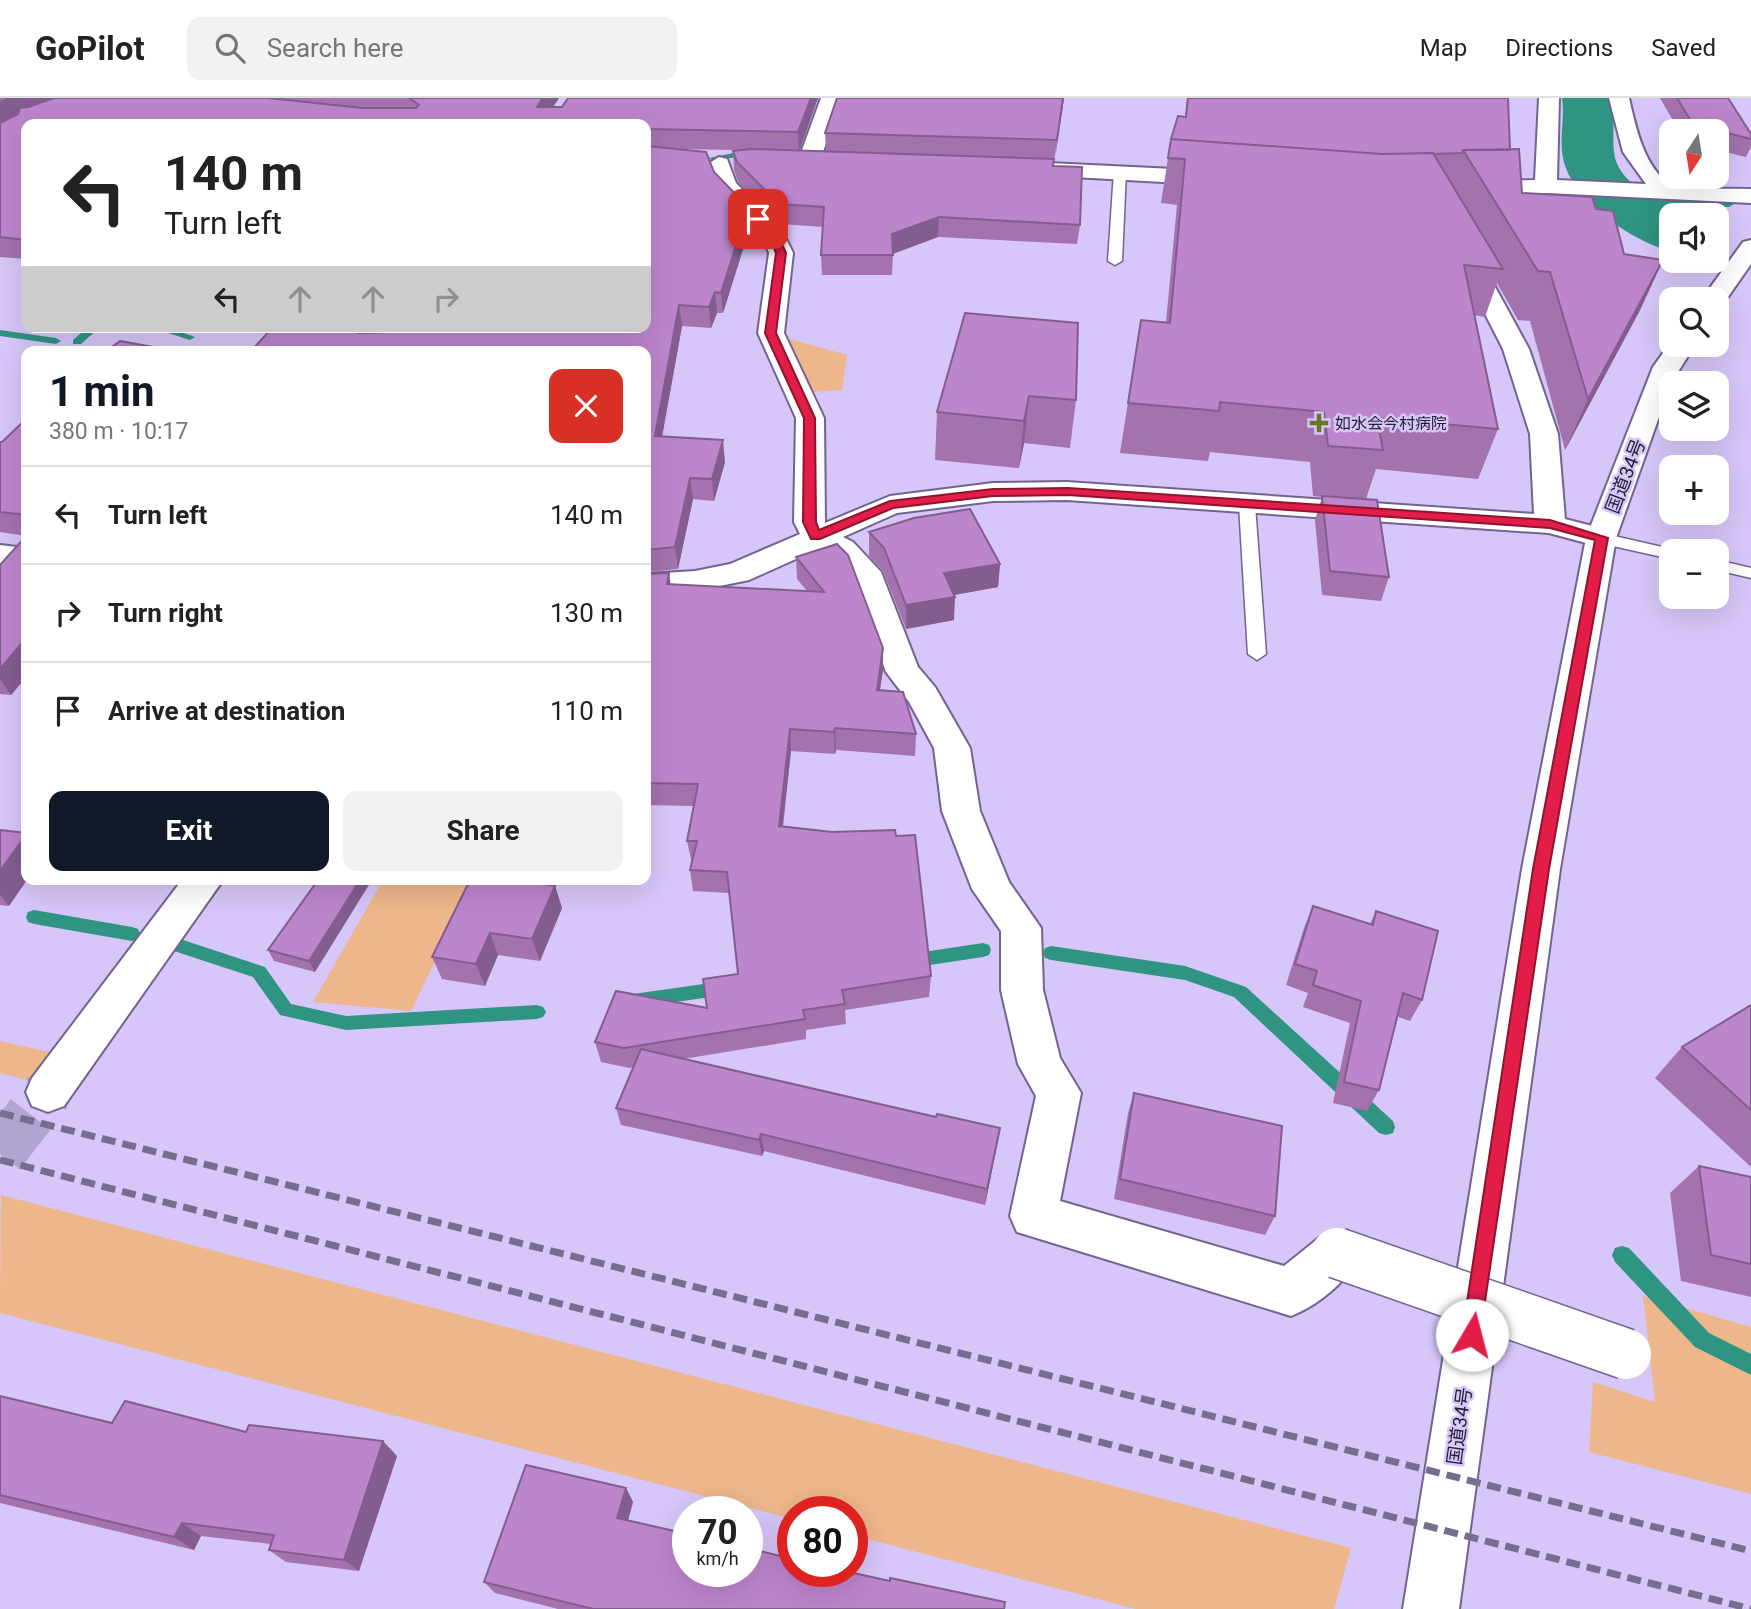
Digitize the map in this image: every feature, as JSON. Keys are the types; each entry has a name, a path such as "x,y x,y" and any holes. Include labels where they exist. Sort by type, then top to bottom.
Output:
{"main road":[{"path":"809,161 831,98"},
{"path":"1549,98 1550,112 1543,146 1557,186"},
{"path":"1619,98 1635,160 1657,183 1670,192"},
{"path":"786,160 836,162"},
{"path":"718,163 726,185 774,235 781,253 771,333 810,418 809,522 816,536 842,549 865,572 903,672 923,695 952,748 961,811 992,889 1021,928 1022,990 1040,1064 1059,1093 1034,1216 1291,1292 1337,1253 1626,1354"},
{"path":"1012,169 1120,171 1231,179"},
{"path":"1442,189 1557,186 1751,195"},
{"path":"1456,236 1516,349 1544,434 1550,524"},
{"path":"1723,287 1751,247"},
{"name":"国道34号","path":"1431,1609 1541,869 1601,538 1666,368 1674,357"},
{"path":"651,584 738,573 890,505 993,492 1068,491 1550,524 1601,538"},
{"path":"0,555 21,557"},
{"path":"48,1091 200,885"}],"lane":[{"path":"1115,261 1120,171"},
{"path":"1247,505 1257,654"},
{"path":"1601,538 1659,551"},
{"path":"1729,568 1751,573"}],"shaded area":[{"path":"782,337 847,355 842,390 811,392"},
{"path":"380,885 472,885 411,1011 313,1002"},
{"path":"0,1041 53,1053 33,1082 0,1073"},
{"path":"1,1195 1351,1548 1334,1609 1136,1609 868,1539 868,1496 777,1496 777,1515 763,1511 763,1496 704,1496 0,1313"},
{"path":"1643,1296 1751,1327 1751,1494 1589,1452 1593,1382 1655,1402"}],"building":[{"path":"54,98 268,98 362,108 416,108 419,105 409,98 543,98 537,107 562,107 568,98 811,98 798,132 651,129 651,119 21,119 21,239 0,237 0,123 18,114 20,108"},
{"path":"837,98 1063,98 1057,140 825,133"},
{"path":"1188,98 1508,98 1510,150 1382,154 1171,139 1178,116 1186,117"},
{"path":"1677,98 1728,98 1751,134 1751,139 1729,133 1729,119 1690,119"},
{"path":"1171,139 1382,154 1433,153 1503,269 1464,265 1498,429 1377,418 1383,450 1328,446 1324,412 1220,402 1219,411 1128,403 1141,320 1170,323 1185,159 1168,158"},
{"path":"651,146 706,152 714,172 748,207 721,293 715,292 709,307 679,305 655,436 723,440 712,479 690,478 675,547 651,549 651,346 256,346 267,333 651,333"},
{"path":"751,149 1054,159 1053,166 1082,167 1080,225 939,217 892,234 893,255 821,255 824,207 779,204 737,162 733,151"},
{"path":"1519,149 1522,193 1592,197 1596,209 1613,211 1624,254 1659,259 1659,267 1588,399 1550,272 1538,271 1463,150"},
{"path":"965,313 1078,323 1076,400 1029,396 1024,421 937,412"},
{"path":"120,341 148,346 113,346"},
{"path":"21,424 21,514 0,512 2,442"},
{"path":"1322,496 1377,500 1389,577 1330,571"},
{"path":"970,509 1000,564 944,573 955,597 906,605 884,548 869,532 914,518"},
{"path":"21,542 21,644 0,669 0,565"},
{"path":"837,544 848,555 883,648 877,690 903,692 916,734 835,728 834,732 790,729 779,826 832,832 895,830 896,836 915,835 931,976 842,990 845,1004 803,1010 805,1019 624,1048 595,1042 616,991 707,1008 703,979 738,974 727,872 690,870 697,841 687,841 698,784 651,783 651,574 669,573 667,584 824,592 796,557"},
{"path":"0,830 21,832 21,842 0,871"},
{"path":"314,885 357,885 309,961 268,950"},
{"path":"468,885 555,886 532,939 490,933 476,964 432,957"},
{"path":"1313,906 1373,925 1376,911 1438,931 1422,1000 1403,993 1379,1090 1344,1082 1361,1001 1313,985 1317,971 1295,964"},
{"path":"1751,1005 1751,1110 1682,1047"},
{"path":"641,1049 936,1117 937,1114 1000,1128 987,1189 761,1134 759,1140 616,1108"},
{"path":"1134,1093 1282,1126 1275,1216 1120,1179"},
{"path":"1699,1166 1751,1177 1751,1264 1711,1255"},
{"path":"0,1396 112,1423 125,1401 246,1432 249,1425 383,1441 344,1560 269,1550 274,1535 182,1523 174,1537 0,1495"},
{"path":"526,1465 626,1488 617,1518 672,1530 672,1587 763,1587 763,1552 777,1555 777,1587 868,1587 868,1576 890,1581 890,1578 1005,1602 1004,1609 593,1609 484,1582"}],"waterway":[{"path":"1587,98 1588,150 1593,169 1600,181 1622,202 1659,227"},
{"path":"713,158 746,153 752,148"},
{"path":"1618,198 1659,203"},
{"path":"0,333 56,341"},
{"path":"77,342 88,333"},
{"path":"176,333 190,337"},
{"path":"34,917 132,934"},
{"path":"180,946 259,972 286,1010 346,1023 537,1012"},
{"path":"910,961 983,950"},
{"path":"1051,953 1185,973 1240,992 1386,1127"},
{"path":"633,1001 725,988"},
{"path":"1622,1255 1702,1340 1751,1365"}],"tunnel":[{"path":"0,1154 48,1092"}],"railway":[{"path":"0,1113 1751,1551"},
{"path":"0,1160 1751,1609"}],"place":[{"name":"如水会今村病院","path":"1319,423"}],"route":[{"path":"758,219 774,235 781,253 771,333 810,418 809,522 816,536 890,505 993,492 1068,491 1550,524 1601,538 1541,869 1472,1335"}]}
